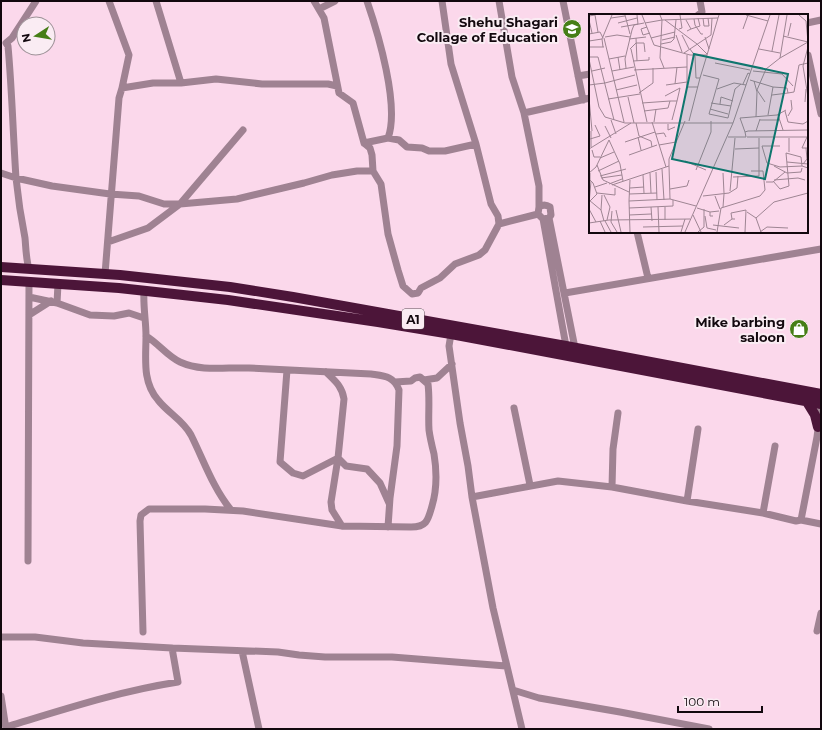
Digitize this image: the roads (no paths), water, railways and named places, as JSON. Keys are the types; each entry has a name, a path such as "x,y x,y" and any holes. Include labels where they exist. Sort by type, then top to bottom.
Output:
{"highway":[{"name":"A1","path":"1,267 105,274 214,285 293,297 821,394"},
{"path":"60,284 62,271"},
{"name":"A1","path":"1,280 144,291 228,300 451,334 821,405"},
{"path":"807,402 815,415 820,428"}],"street":[{"path":"29,269 26,260 25,240 20,217 16,178 11,74 8,46 6,43 12,38 36,1"},
{"path":"105,274 119,98 129,55 109,1"},
{"path":"156,1 181,83"},
{"path":"314,1 324,18 339,94 353,102 364,143 370,148 373,171 380,184 388,234 403,286 412,294 418,293 421,288 440,278 455,264 479,255 485,250 499,224 498,216 494,210 488,192 476,144 451,64 442,1"},
{"path":"319,9 335,1"},
{"path":"367,1 376,29 388,78 392,104 388,138"},
{"path":"499,1 512,77 524,113 539,186 542,215 570,347"},
{"path":"524,113 586,99 578,76 563,1"},
{"path":"699,14 702,12 700,1"},
{"path":"808,23 821,20"},
{"path":"808,55 821,114"},
{"path":"578,76 589,74"},
{"path":"122,88 153,83 181,83 216,79 262,84 328,84 337,86"},
{"path":"108,242 148,228 180,204 243,130"},
{"path":"364,143 388,138 399,140 407,147 422,148 429,151 445,150 476,144"},
{"path":"1,173 52,186 139,196 164,204 180,204 237,199 332,175 357,171 373,171"},
{"path":"499,224 542,215 552,215 552,211 547,205 539,186"},
{"path":"547,205 544,205 542,215 565,293 570,347"},
{"path":"637,233 648,278"},
{"path":"565,293 821,249"},
{"path":"28,561 29,282"},
{"path":"29,315 54,302 60,284"},
{"path":"144,291 146,373 150,388 157,400 177,418 190,435 213,482 231,510"},
{"path":"29,297 54,302 90,315 114,316 129,313 144,318"},
{"path":"451,334 449,346 472,497 493,608 522,729"},
{"path":"146,336 173,358 192,367 371,374 389,377 396,382 399,390 397,446 389,504 388,527"},
{"path":"424,380 436,378 452,364"},
{"path":"287,370 280,462 294,473 303,476 338,458"},
{"path":"326,372 339,385 343,391 344,399 338,458 331,502 332,510 342,526"},
{"path":"143,632 140,521 141,515 149,509 248,511 342,526 419,527 424,525 429,516 433,502 436,474 429,431 428,384 420,378 415,378 411,381 396,382"},
{"path":"801,520 818,440 821,405"},
{"path":"514,408 530,485"},
{"path":"612,487 613,449 618,413"},
{"path":"687,501 698,429"},
{"path":"763,513 775,446"},
{"path":"338,458 346,466 367,469 380,483 389,504"},
{"path":"472,497 558,481 612,487 763,513 796,522 801,520 821,524"},
{"path":"817,631 821,613"},
{"path":"1,637 35,637 83,643 278,652 300,656 392,657 506,666"},
{"path":"7,729 9,726 86,702 153,686 178,682 172,648"},
{"path":"242,651 259,729"},
{"path":"513,690 539,698 620,712 689,727 709,729"},
{"path":"1,696 7,729"}],"place":[{"name":"Shehu Shagari Collage of Education","path":"572,29"},
{"name":"Mike barbing saloon","path":"799,329"}]}
